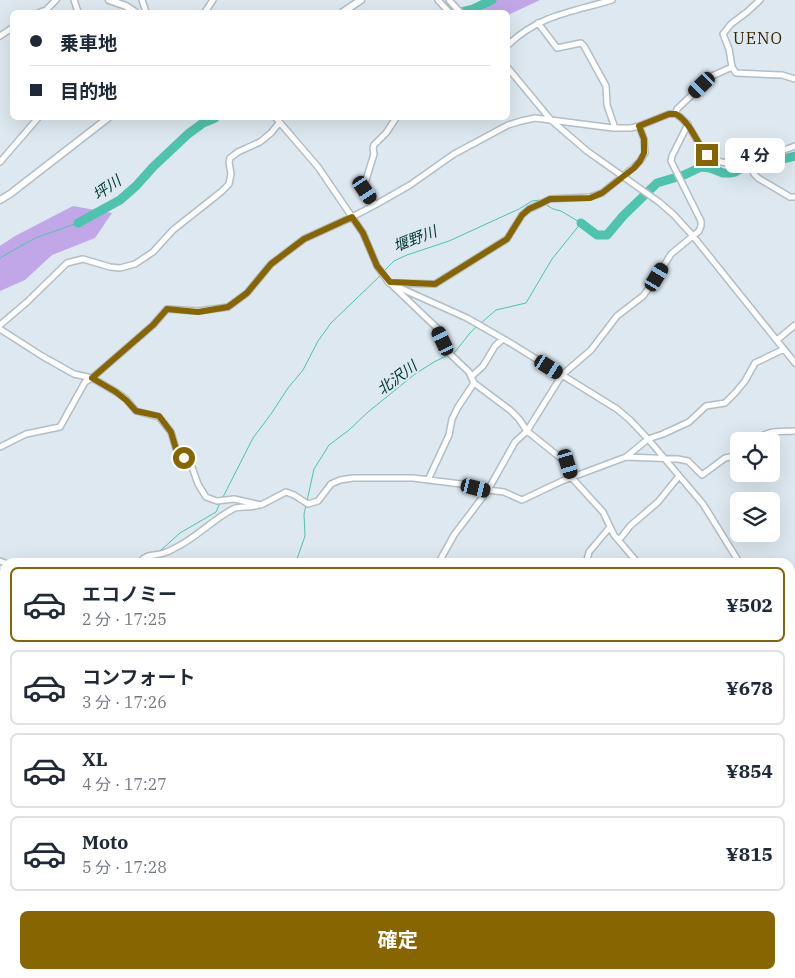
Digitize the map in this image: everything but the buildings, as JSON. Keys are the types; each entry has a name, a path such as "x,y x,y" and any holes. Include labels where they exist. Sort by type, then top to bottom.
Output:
{"main road":[{"path":"109,0 132,10"},
{"path":"346,10 361,0"},
{"path":"0,200 105,120"}],"street":[{"path":"46,10 56,0"},
{"path":"438,0 447,10"},
{"path":"449,0 458,10"},
{"path":"510,43 522,32 548,18 612,0"},
{"path":"760,0 731,24 723,34 729,49 732,67 736,73 782,75 795,79"},
{"path":"538,23 557,48 581,42 584,46 606,86 607,104 615,128"},
{"path":"676,114 677,108 712,76 732,67"},
{"path":"510,70 551,120 587,151 623,175 673,214 795,362"},
{"path":"0,447 26,434 60,427 84,382 92,378 153,325 167,309 198,312 228,307 247,293 271,264 304,239 352,217 410,185 454,154 503,128 521,121 535,118 615,128 631,128 669,114 676,114 688,124 707,155 720,163 750,159 795,146"},
{"path":"0,162 36,120"},
{"path":"0,325 67,263 83,259 120,268 135,264 153,252 173,230 229,184 231,174 230,158 238,152 260,142 271,133 277,120"},
{"path":"278,120 318,167 363,233 377,266 384,276 438,330 451,355 469,372 474,383 510,410 527,431 568,464 572,478 603,512 614,535 634,558"},
{"path":"375,204 365,190 365,183 374,154 373,148 395,120"},
{"path":"441,558 454,535 488,490 515,442 527,431 562,376 591,350 617,316 643,296 671,254 699,231 700,221 671,161 688,124"},
{"path":"390,282 435,284 507,239 522,215 529,209 550,199 590,198 602,193 640,161 644,153 644,139 639,126"},
{"path":"750,159 754,174 758,178 790,198 795,197"},
{"path":"390,282 503,339 618,409 648,439 703,504 737,558"},
{"path":"777,340 795,325"},
{"path":"0,329 74,374 92,378 116,392 136,411 159,416 171,432 176,449 192,467 198,484 206,497 218,501 234,499 261,504"},
{"path":"471,377 483,366 495,346 503,339"},
{"path":"143,558 161,554 186,543 212,522 235,508 253,508 286,492 306,503 318,501 332,484 346,479 413,478 504,492 522,500 541,490 626,457 648,439 689,422 706,406 725,402 745,381 754,363 784,349"},
{"path":"428,480 449,435 452,419 474,383"},
{"path":"768,432 795,431"},
{"path":"626,457 688,461 702,474 725,458 730,457"},
{"path":"619,540 630,526 658,502 678,476"},
{"path":"588,558 589,552 610,527"}],"shaded area":[{"path":"490,0 540,0 510,14 510,10 482,10"},
{"path":"73,206 112,213 95,238 52,255 25,280 0,291 0,246 15,236"}],"waterway":[{"name":"坪川","path":"469,10 492,0"},
{"name":"坪川","path":"78,223 120,200 188,134 210,120"},
{"name":"堰野川","path":"581,223 597,235 607,235 623,216 657,183 684,175 701,167 730,173 747,165 795,156"},
{"name":"堰野川","path":"384,271 394,261 407,255 449,241 519,209 532,201 542,201"},
{"name":"北沢川","path":"481,323 496,310 526,303 552,259 581,223 545,204"},
{"name":"坪川","path":"0,258 35,238 78,223"},
{"name":"堰野川","path":"222,499 253,438 303,370 318,341 331,323 382,274"},
{"name":"北沢川","path":"452,353 455,352 478,325"},
{"name":"北沢川","path":"307,501 314,469 329,445 415,374 448,355"},
{"name":"堰野川","path":"160,551 180,533 216,512 220,503"},
{"name":"北沢川","path":"297,558 305,536 304,514 306,505"}],"district":[{"name":"UENO","path":"758,38"}],"route":[{"path":"184,458 176,449 171,432 159,416 136,411 116,392 92,378 153,325 167,309 198,312 228,307 247,293 271,264 304,239 352,217 363,233 377,266 390,282 435,284 507,239 522,215 529,209 550,199 590,198 602,193 640,161 644,153 644,139 639,126 669,114 680,116 688,124 707,155"}]}
